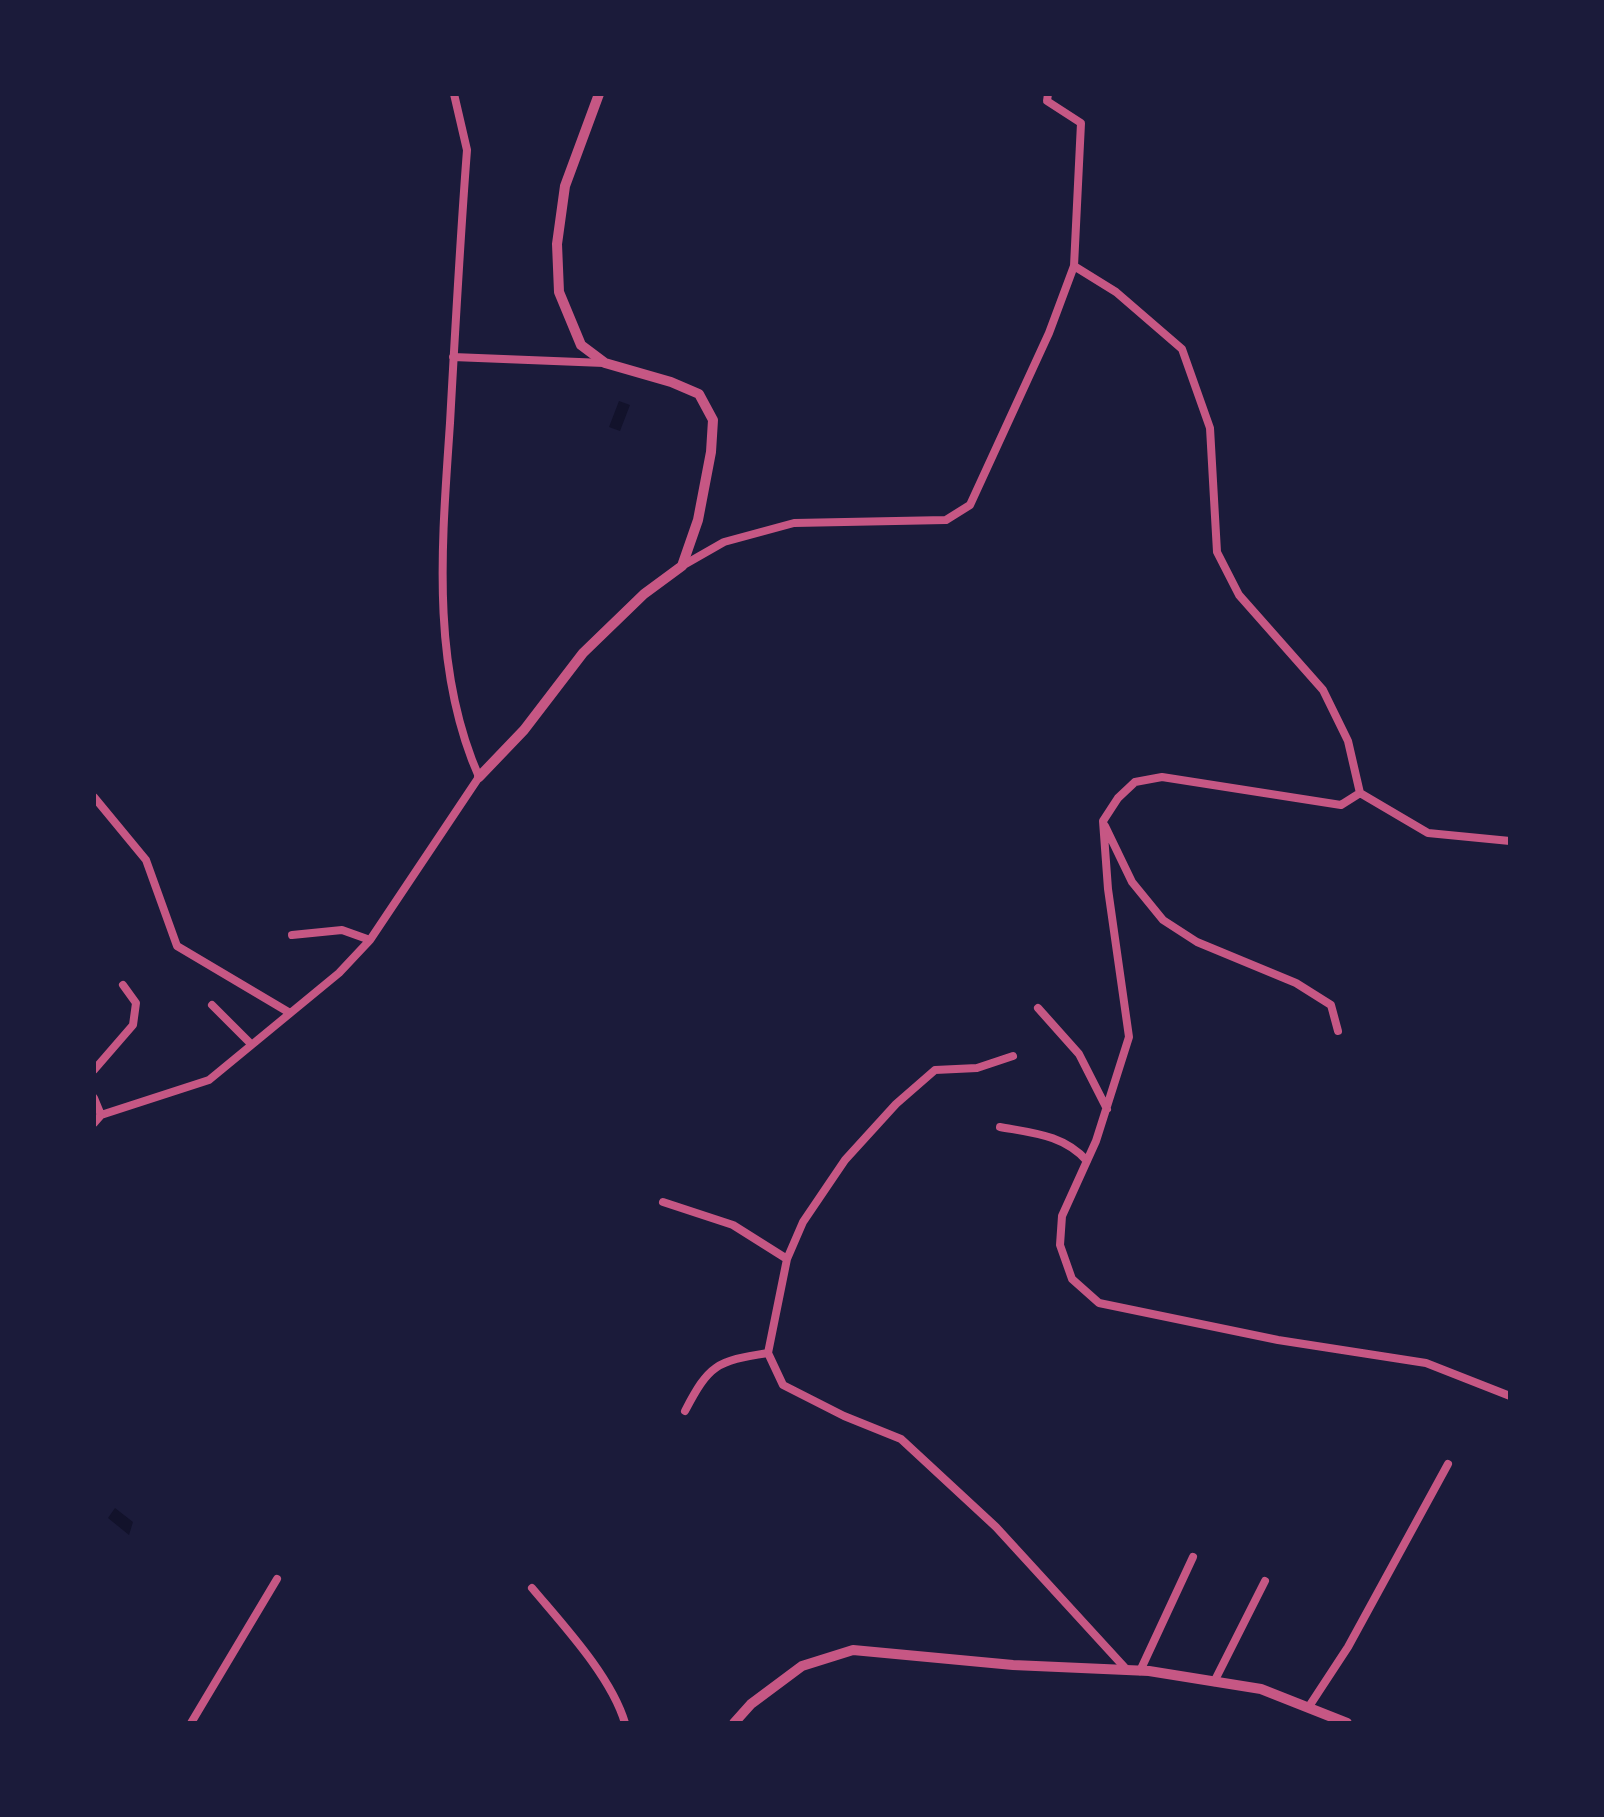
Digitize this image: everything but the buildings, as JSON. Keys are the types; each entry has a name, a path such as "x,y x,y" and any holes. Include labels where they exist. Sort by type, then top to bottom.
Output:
{"street":[{"path":"454,94 467,150 440,561 447,643 462,739 479,777"},
{"path":"599,94 565,186 557,244 559,292 581,345 605,363"},
{"path":"94,1123 101,1115 209,1080 339,973 370,940 479,777 524,730 583,653 644,594 682,566 724,542 794,523 946,520 970,505 1049,333 1074,266 1081,123 1047,101 1048,94"},
{"path":"1074,266 1116,292 1182,349 1210,428 1217,552 1239,595 1323,690 1348,741 1360,793 1428,833 1510,841"},
{"path":"453,357 605,363 671,382 699,394 713,420 711,452 698,520 682,566"},
{"path":"1360,793 1341,805 1162,777 1135,782 1118,798 1103,821 1108,889 1129,1037 1107,1109 1062,1216 1060,1245 1072,1279 1099,1303 1278,1340 1426,1363 1510,1396"},
{"path":"94,797 146,860 177,946 290,1013"},
{"path":"1103,821 1132,882 1163,920 1197,942 1296,983 1331,1005 1338,1031"},
{"path":"292,935 342,930 370,940"},
{"path":"94,1070 133,1025 136,1003 123,985"},
{"path":"212,1005 251,1044"},
{"path":"1038,1008 1079,1054 1107,1109"},
{"path":"1013,1056 977,1068 935,1070 896,1104 845,1160 803,1222 787,1259 768,1353 783,1385 844,1416 901,1439 996,1527 1127,1670"},
{"path":"94,1098 101,1115"},
{"path":"1000,1127 1055,1138 1075,1147 1087,1161"},
{"path":"663,1202 733,1225 787,1259"},
{"path":"685,1411 703,1377 733,1359 768,1353"},
{"path":"1308,1708 1348,1647 1448,1464"},
{"path":"1140,1671 1193,1557"},
{"path":"191,1723 277,1579"},
{"path":"1214,1682 1265,1581"},
{"path":"532,1588 573,1637 620,1708 625,1723"},
{"path":"734,1723 751,1704 802,1666 853,1650 1013,1665 1140,1671 1261,1689 1347,1723"}],"shaded area":[{"path":"619,401 630,405 620,431 609,427"},
{"path":"115,1508 133,1522 129,1535 108,1518"}]}
